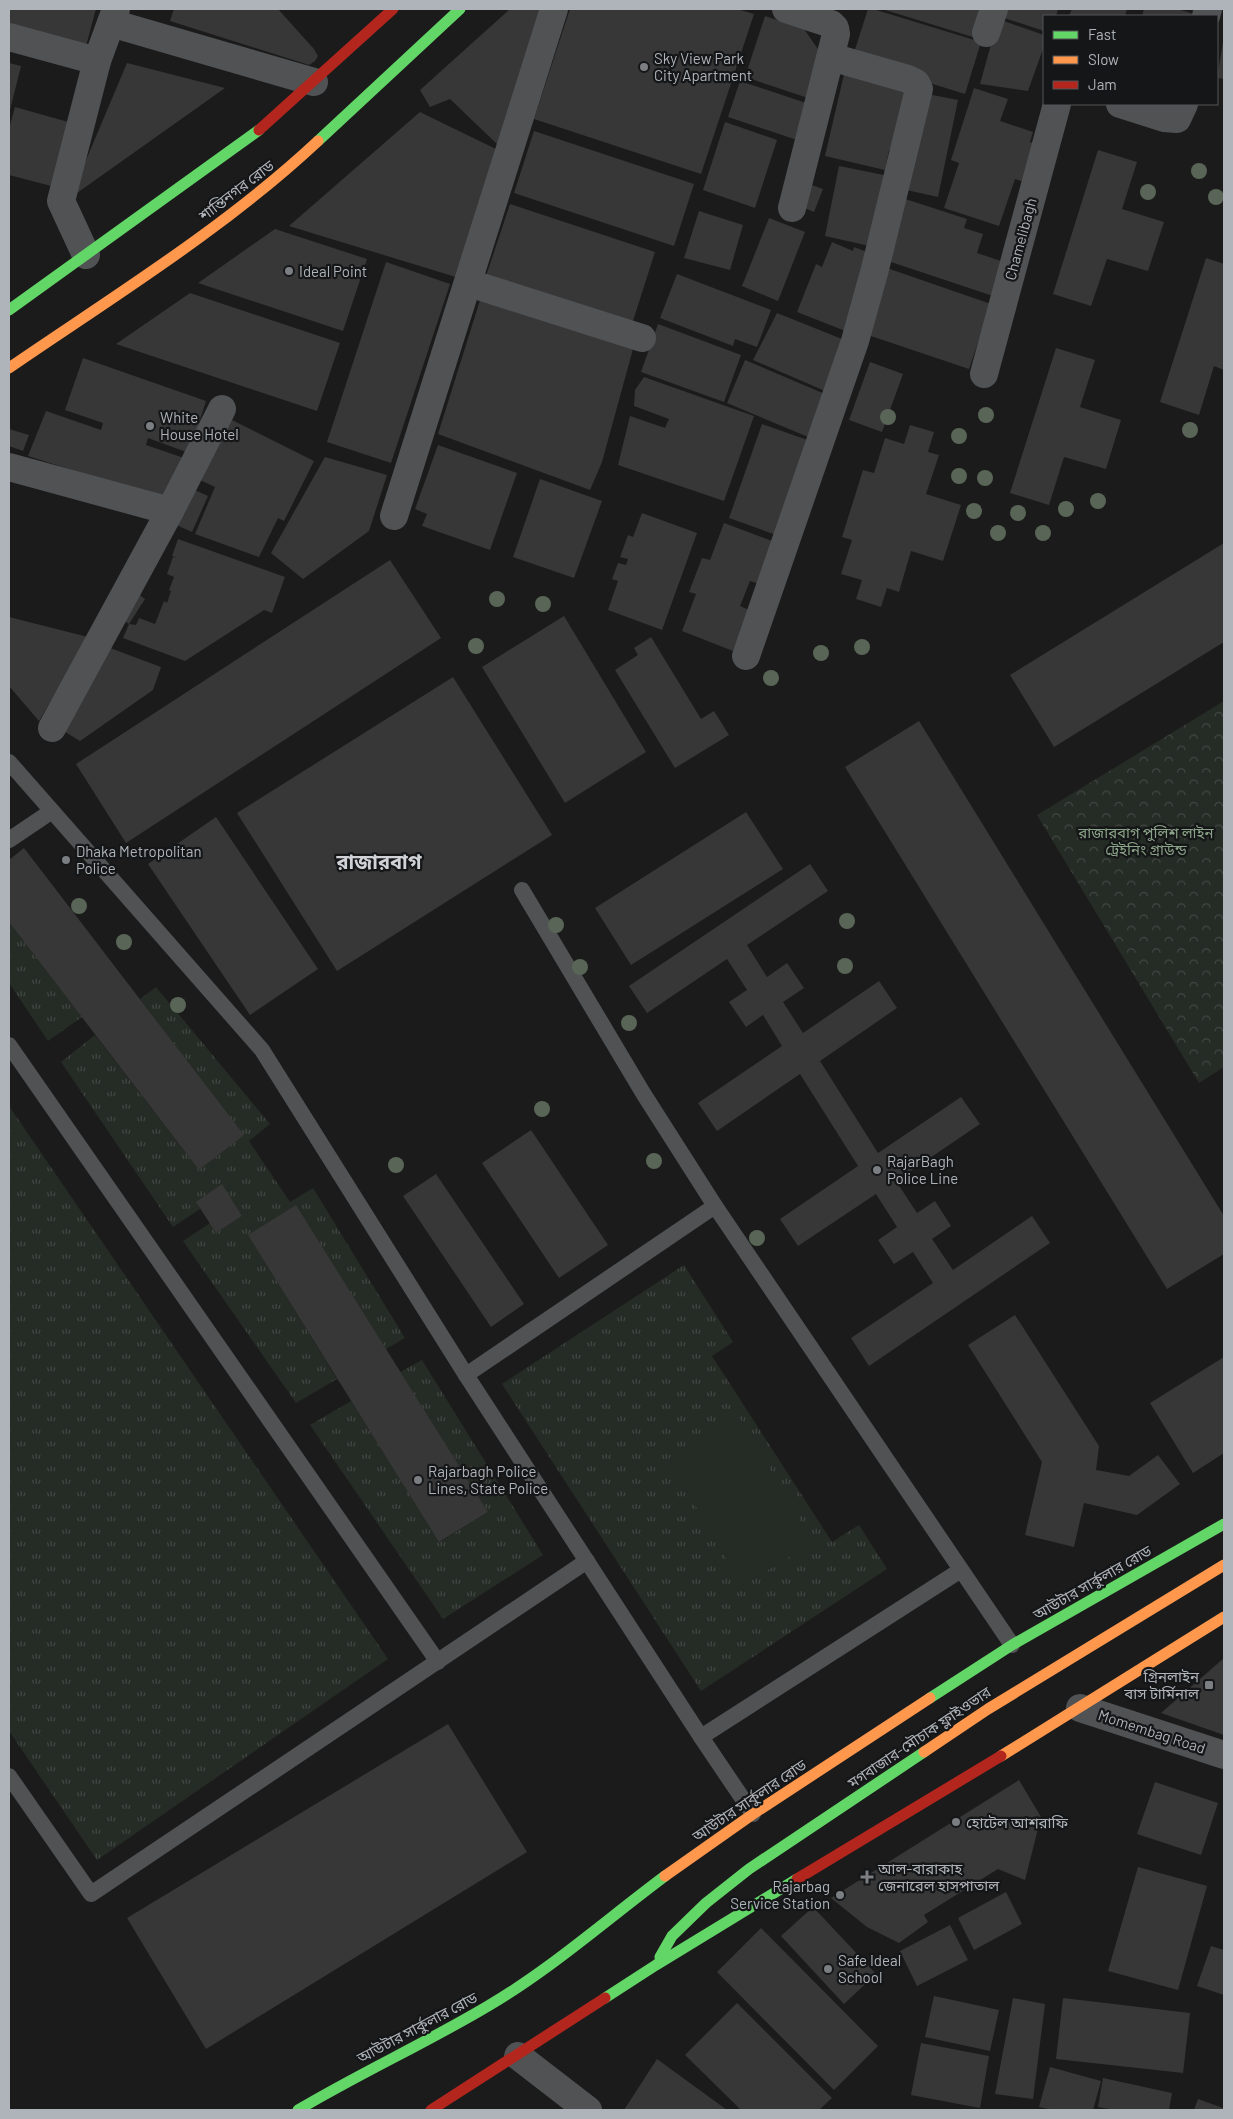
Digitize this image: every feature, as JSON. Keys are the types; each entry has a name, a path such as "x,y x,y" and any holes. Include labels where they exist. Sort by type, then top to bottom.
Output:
{"main road":[{"path":"9,310 264,126 393,9"},
{"name":"শান্তিনগর রোড","path":"9,368 218,224 289,168 460,9"},
{"name":"আউটার সার্কুলার রোড","path":"298,2110 488,2006 569,1952 644,1891 753,1814 1012,1645 1224,1524"},
{"name":"মগবাজার-মৌচাক ফ্লাইওভার","path":"656,1965 672,1936 706,1904 749,1869 988,1709 1224,1564"},
{"path":"431,2110 518,2056 656,1965 1080,1708 1224,1617"}],"street":[{"path":"394,516 554,9"},
{"path":"786,9 831,24 835,28 836,34 792,208"},
{"path":"86,255 61,202 97,61 114,16 314,82"},
{"path":"9,37 97,61"},
{"path":"746,656 855,341 919,89 916,83 908,79 831,57"},
{"name":"Chamelibagh","path":"984,374 1057,105"},
{"path":"1123,105 1164,118 1177,119 1184,105"},
{"path":"469,283 642,338"},
{"path":"52,728 170,511 222,409"},
{"path":"9,467 170,511"},
{"name":"Momembag Road","path":"1080,1708 1224,1755"},
{"path":"518,2056 588,2110"}],"lane":[{"path":"9,762 262,1050 466,1375 753,1814"},
{"path":"9,840 52,811"},
{"path":"522,890 643,1093 715,1206 1012,1645"},
{"path":"9,1045 438,1662"},
{"path":"466,1375 715,1206"},
{"path":"9,1776 91,1894 588,1562"},
{"path":"701,1737 961,1570"}],"green space":[{"name":"রাজারবাগ পুলিশ লাইন ট্রেইনিং গ্রাউন্ড","path":"1224,701 1224,1067 1199,1083 1037,815"},
{"path":"9,922 82,1017 48,1041 9,983"},
{"path":"156,987 270,1124 249,1141 290,1202 313,1188 405,1338 386,1349 296,1206 249,1236 337,1379 296,1403 183,1241 210,1223 216,1233 242,1216 222,1185 197,1202 200,1209 173,1227 61,1062 95,1035 199,1170 243,1135 140,999"},
{"path":"9,1106 388,1659 97,1860 9,1731"},
{"path":"684,1265 733,1342 712,1356 832,1542 859,1525 887,1569 701,1691 502,1384"},
{"path":"422,1360 543,1555 443,1619 310,1425 351,1401 440,1542 488,1512 400,1372"},
{"path":"739,1417 813,1543 742,1585 668,1459"}],"building":[{"path":"9,9 96,9 86,46 9,25"},
{"path":"174,9 278,9 318,56 309,65 170,21"},
{"path":"510,9 544,9 499,146 450,99 430,107 420,90"},
{"name":"Sky View Park City Apartment","path":"570,9 737,9 754,14 701,174 534,119"},
{"path":"868,9 981,42 965,94 852,59"},
{"path":"882,9 985,9 976,38"},
{"path":"1001,9 1058,9 1056,15 1043,15 1043,31 998,16"},
{"path":"1072,9 1127,9 1125,15 1069,15"},
{"path":"1144,9 1177,9 1198,15 1142,15"},
{"path":"765,16 804,29 822,55 808,98 745,77"},
{"path":"998,19 1043,35 1043,49 1028,91 980,84"},
{"path":"1224,42 1224,79 1218,78"},
{"path":"9,63 21,66 9,114"},
{"path":"127,63 225,88 70,198"},
{"path":"845,70 911,85 895,151 889,150 885,170 825,156"},
{"path":"740,81 809,104 797,140 728,117"},
{"path":"974,88 1008,99 1000,121 1033,132 1030,142 1039,145 1027,183 1015,179 999,226 944,208 959,163 951,160"},
{"path":"922,93 958,100 938,197 902,189"},
{"path":"15,107 72,123 55,187 9,175 9,129"},
{"path":"420,112 502,152 459,278 289,226"},
{"path":"725,122 777,140 755,208 703,190"},
{"path":"534,131 694,184 674,246 514,193"},
{"path":"1098,150 1137,162 1122,209 1164,222 1148,271 1107,259 1091,306 1053,294"},
{"path":"839,166 889,176 874,247 825,236"},
{"path":"806,183 823,189 814,212 797,205"},
{"path":"899,197 967,219 964,228 983,234 977,253 1010,264 999,298 879,258"},
{"path":"510,204 655,252 632,324 486,276"},
{"path":"699,211 743,225 730,270 684,258"},
{"path":"769,218 805,232 778,301 742,286"},
{"name":"Ideal Point","path":"275,229 367,259 343,331 198,283"},
{"path":"832,242 853,251 854,247 872,254 848,332 797,312 816,264 822,267"},
{"path":"1206,258 1224,264 1224,370 1214,366 1199,415 1160,402"},
{"path":"386,262 450,284 391,463 327,442"},
{"path":"884,267 991,304 969,369 862,333"},
{"path":"677,274 771,310 757,347 735,339 733,346 660,318"},
{"path":"190,293 340,343 317,411 116,344"},
{"path":"481,297 633,349 602,462 590,490 438,434"},
{"path":"777,313 852,343 832,394 753,360"},
{"path":"658,324 741,355 724,402 641,372"},
{"path":"1056,348 1095,360 1080,407 1121,420 1106,469 1064,457 1049,505 1010,493"},
{"name":"White House Hotel","path":"83,358 206,401 189,453 148,438 146,445 184,458 163,499 28,456 46,411 101,430 103,423 65,410"},
{"path":"745,360 832,397 813,439 727,403"},
{"path":"870,362 903,374 882,432 849,420"},
{"path":"644,377 754,416 724,501 618,465 630,416 665,428 669,419 634,406 635,390"},
{"path":"230,419 314,461 284,521 278,518 259,557 195,534 215,487 200,480"},
{"path":"762,424 813,442 779,536 729,518"},
{"path":"910,425 934,432 928,452 939,455 926,494 961,505 943,561 911,551 899,592 887,588 881,607 856,599 862,580 841,574 852,540 842,537 863,470 874,473 885,438 904,444"},
{"path":"9,429 29,435 23,451 9,446"},
{"path":"438,445 517,473 490,550 422,526 427,514 415,509"},
{"path":"325,457 387,475 369,531 303,579 271,553"},
{"path":"540,479 602,501 574,578 513,557"},
{"path":"188,487 208,496 192,532 172,523"},
{"path":"642,513 697,533 662,630 608,610 618,581 612,579 618,563 626,565 628,559 620,557 628,535 633,537"},
{"path":"724,523 775,542 759,584 750,581 740,606 749,610 733,651 682,631 696,594 689,592 702,558 710,560"},
{"path":"178,539 285,577 272,613 264,610 185,661 123,638 129,624 136,625 139,618 155,624 164,601 167,603 174,577 167,574 173,557 178,558 172,556"},
{"path":"1224,543 1224,642 1054,747 1010,675"},
{"path":"390,560 441,638 126,843 76,764"},
{"path":"131,589 145,599 129,624 114,614"},
{"path":"564,616 646,752 565,803 482,667"},
{"path":"9,617 88,637 39,721 9,686"},
{"path":"651,637 701,719 714,711 729,735 675,768 615,670 638,655 634,648"},
{"path":"110,648 161,667 153,690 80,741 62,730"},
{"path":"453,677 552,835 337,971 237,813"},
{"path":"919,721 1224,1216 1224,1254 1167,1289 845,767"},
{"path":"746,812 783,869 631,965 595,908"},
{"path":"216,817 318,969 250,1015 148,864"},
{"path":"24,848 244,1135 199,1170 9,922 9,860"},
{"path":"810,864 828,891 747,945 767,977 787,963 804,988 783,1002 803,1033 879,981 897,1008 820,1061 878,1153 961,1097 980,1124 896,1181 917,1213 935,1201 951,1226 932,1239 953,1270 1032,1216 1050,1243 869,1366 851,1338 933,1283 913,1252 894,1264 878,1240 897,1227 876,1194 798,1246 780,1219 858,1166 800,1074 717,1131 698,1103 782,1046 763,1015 746,1027 729,1002 747,990 727,959 647,1013 629,986"},
{"path":"531,1130 608,1245 559,1278 482,1163"},
{"path":"436,1174 524,1304 491,1327 403,1196"},
{"path":"222,1184 242,1216 216,1233 196,1202"},
{"path":"296,1205 488,1512 439,1542 248,1235"},
{"path":"1015,1315 1099,1446 1096,1470 1129,1476 1158,1455 1180,1484 1137,1515 1084,1503 1074,1547 1025,1535 1042,1462 968,1345"},
{"path":"1224,1357 1224,1453 1193,1473 1150,1403"},
{"name":"গ্রিনলাইন বাস টার্মিনাল","path":"1224,1658 1224,1735 1161,1713"},
{"path":"448,1724 527,1852 206,2049 127,1918"},
{"path":"1019,1780 1041,1817 1025,1880 998,1869 924,1915 928,1922 899,1943 867,1927 831,1898"},
{"path":"1155,1782 1218,1803 1201,1855 1137,1834"},
{"path":"1138,1867 1207,1886 1178,1990 1108,1971"},
{"path":"1006,1892 1022,1924 974,1950 958,1918"},
{"path":"813,1907 876,1974 844,2004 781,1936"},
{"path":"950,1925 968,1960 917,1986 900,1951"},
{"path":"761,1928 878,2046 834,2090 717,1972"},
{"path":"1211,1946 1224,1950 1224,1995 1197,1986"},
{"path":"934,1996 999,2010 990,2051 925,2037"},
{"path":"1013,1998 1045,2004 1033,2099 995,2094"},
{"path":"1063,1998 1190,2013 1183,2073 1056,2059"},
{"path":"737,2003 832,2098 819,2110 741,2110 685,2055"},
{"path":"921,2043 989,2056 980,2108 911,2095"},
{"path":"657,2059 727,2110 624,2110"},
{"path":"1050,2067 1101,2081 1093,2110 1053,2110 1039,2107"},
{"path":"1103,2078 1172,2093 1169,2110 1115,2110 1098,2107"},
{"path":"1198,2099 1223,2108 1222,2110 1194,2110"}],"traffic: fast":[{"path":"318,141 460,9"},
{"path":"9,310 259,130"},
{"path":"930,1698 1012,1645 1224,1524"},
{"path":"660,1957 672,1936 706,1903 749,1869 924,1752"},
{"path":"298,2110 465,2020 511,1992 556,1960 665,1876"},
{"path":"605,1998 797,1879"}],"traffic: slow":[{"path":"9,368 207,232 282,173 318,141"},
{"path":"924,1752 988,1709 1224,1565"},
{"path":"1001,1756 1224,1617"},
{"path":"665,1876 753,1814 930,1698"}],"traffic: jam":[{"path":"259,130 393,9"},
{"path":"797,1879 1001,1756"},
{"path":"431,2110 605,1998"}],"place":[{"name":"Sky View Park City Apartment","path":"644,67"},
{"name":"Ideal Point","path":"289,271"},
{"name":"White House Hotel","path":"150,426"},
{"name":"Dhaka Metropolitan Police","path":"66,860"},
{"name":"RajarBagh Police Line","path":"877,1170"},
{"name":"Rajarbagh Police Lines, State Police","path":"418,1480"},
{"name":"গ্রিনলাইন বাস টার্মিনাল","path":"1209,1685"},
{"name":"হোটেল আশরাফি","path":"956,1822"},
{"name":"আল-বারাকাহ জেনারেল হাসপাতাল","path":"867,1877"},
{"name":"Rajarbag Service Station","path":"840,1895"},
{"name":"Safe Ideal School","path":"828,1969"}],"district":[{"name":"রাজারবাগ","path":"379,861"}]}
